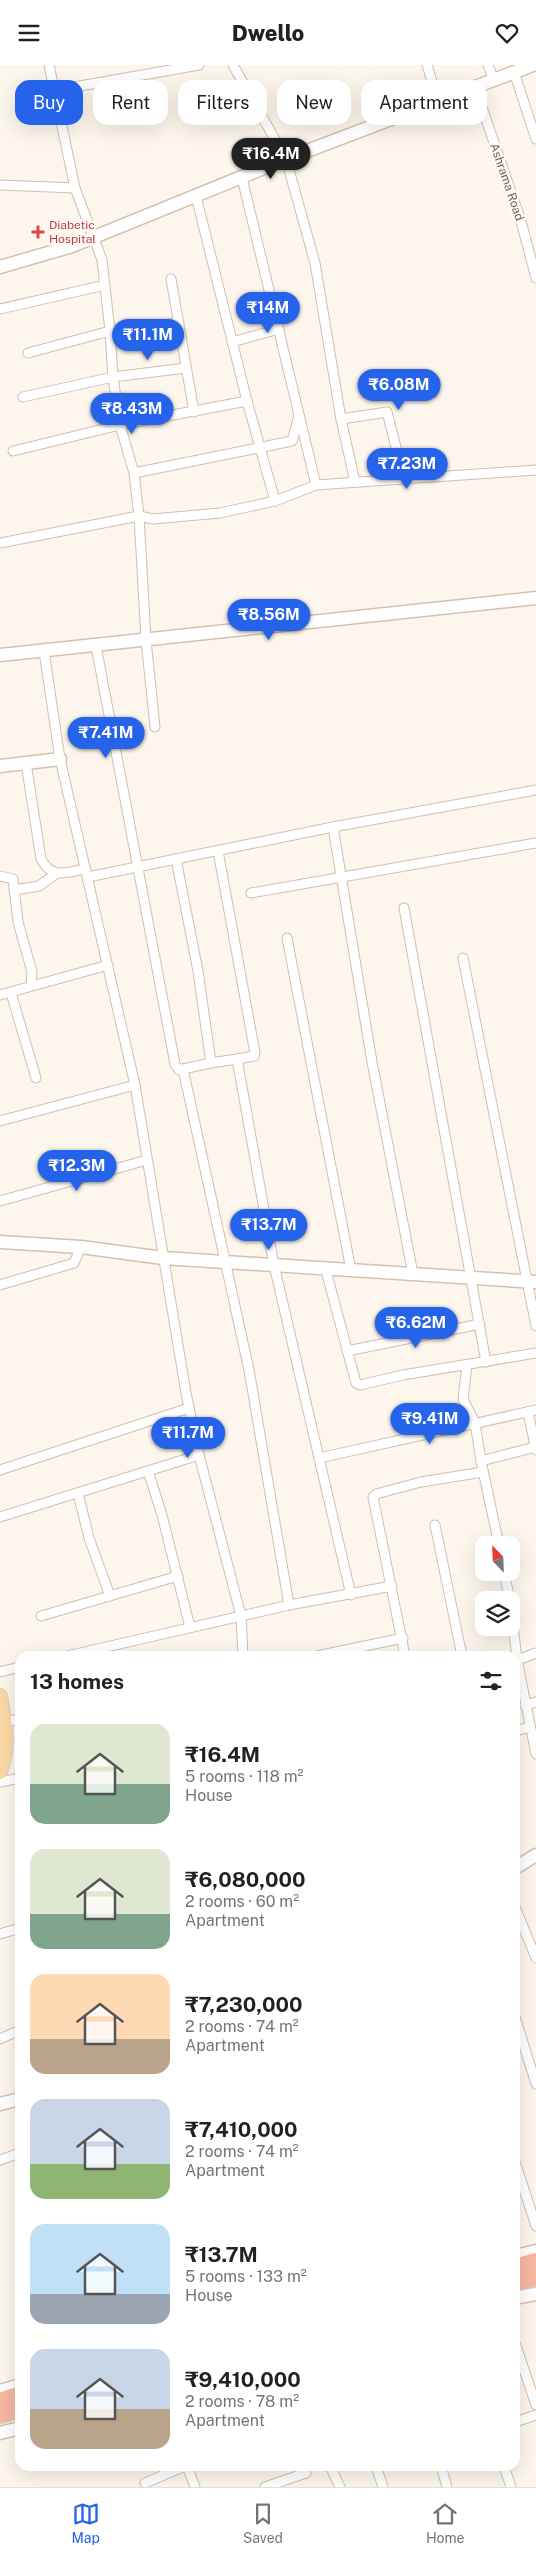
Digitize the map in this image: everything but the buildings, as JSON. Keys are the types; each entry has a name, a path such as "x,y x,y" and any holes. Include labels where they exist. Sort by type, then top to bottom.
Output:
{"highway":[{"path":"520,2266 536,2261"},
{"path":"520,2282 536,2278"},
{"path":"0,2401 15,2396"},
{"path":"0,2415 15,2410"}],"main road":[{"path":"0,1696 6,1722 3,1764 0,1771"}],"street":[{"path":"50,65 54,80"},
{"path":"83,85 199,65"},
{"path":"234,65 286,159 315,263 341,419 355,482"},
{"path":"427,65 432,80"},
{"path":"488,65 494,80"},
{"path":"487,83 533,65"},
{"path":"514,72 536,139"},
{"name":"Ashrama Road","path":"487,122 521,221 536,278"},
{"path":"63,125 75,188 102,260 113,377 120,425 134,473 139,516 146,641 155,727"},
{"path":"0,267 72,246 375,125"},
{"path":"242,178 316,485"},
{"path":"0,185 75,188"},
{"path":"196,196 247,401 275,501"},
{"path":"171,279 194,412"},
{"path":"0,309 105,285"},
{"path":"28,353 110,331 179,323"},
{"path":"232,342 279,329"},
{"path":"23,397 113,377 186,368"},
{"path":"13,451 120,425 247,401"},
{"path":"341,419 386,412 404,479"},
{"path":"134,473 292,441 299,416"},
{"path":"0,543 139,516 153,519 220,513 275,501 316,485 536,469"},
{"path":"0,655 146,641 536,598"},
{"path":"96,646 175,1064 179,1069 254,1056 255,1053 218,851"},
{"path":"44,651 60,759 135,1085 189,1407 199,1455 241,1616 243,1651"},
{"path":"0,766 60,759"},
{"path":"26,763 41,859 50,872 57,873 87,873 139,867 333,827 536,790"},
{"path":"333,827 372,1062 413,1274"},
{"path":"251,893 536,843"},
{"path":"176,859 198,971 211,1063"},
{"path":"14,890 39,886 57,873"},
{"path":"0,876 13,879 18,922 32,972 31,985"},
{"path":"404,908 486,1361"},
{"path":"287,938 351,1270"},
{"path":"463,958 532,1282 536,1326"},
{"path":"0,995 108,965"},
{"path":"11,993 36,1078"},
{"path":"237,1059 274,1265 351,1595"},
{"path":"183,1069 217,1216 224,1262 249,1370 289,1605"},
{"path":"0,1121 135,1085"},
{"path":"0,1201 147,1160"},
{"path":"0,1242 81,1247 163,1258 325,1267 532,1282"},
{"path":"0,1285 74,1263 81,1247"},
{"path":"325,1267 353,1379 360,1385 536,1353"},
{"path":"347,1351 480,1324"},
{"path":"467,1365 463,1399 475,1423 497,1536"},
{"path":"0,1470 189,1407"},
{"path":"319,1458 532,1411 536,1449 481,1461"},
{"path":"0,1517 199,1455"},
{"path":"148,1471 178,1576 190,1627"},
{"path":"404,1651 372,1497 376,1494 421,1481 484,1472"},
{"path":"78,1493 89,1538 110,1596"},
{"path":"434,1525 461,1651"},
{"path":"41,1617 178,1576"},
{"path":"87,1651 289,1605 392,1586"},
{"path":"514,1636 515,1651"},
{"path":"340,1651 403,1637"},
{"path":"520,1659 536,1653"},
{"path":"0,1672 15,1668"},
{"path":"520,1680 536,1753"},
{"path":"525,1705 536,1703"},
{"path":"6,1722 15,1720"},
{"path":"520,1730 530,1727"},
{"path":"0,1782 15,1779"},
{"path":"520,1865 536,1855"},
{"path":"520,1918 533,1945 536,1959"},
{"path":"0,1934 15,1930"},
{"path":"0,2039 15,2032"},
{"path":"520,2033 536,2083"},
{"path":"0,2104 15,2100"},
{"path":"0,2160 15,2157"},
{"path":"520,2177 536,2227"},
{"path":"520,2255 536,2251"},
{"path":"520,2297 536,2293"},
{"path":"520,2358 536,2405"},
{"path":"0,2391 15,2386"},
{"path":"520,2420 536,2415"},
{"path":"0,2433 15,2428"},
{"path":"145,2483 174,2471"},
{"path":"188,2471 195,2487"},
{"path":"332,2471 340,2487"},
{"path":"378,2471 383,2487"},
{"path":"442,2471 447,2487"},
{"path":"506,2471 512,2487"},
{"path":"265,2487 306,2473"}],"place":[{"name":"Diabetic Hospital","path":"38,232"}]}
